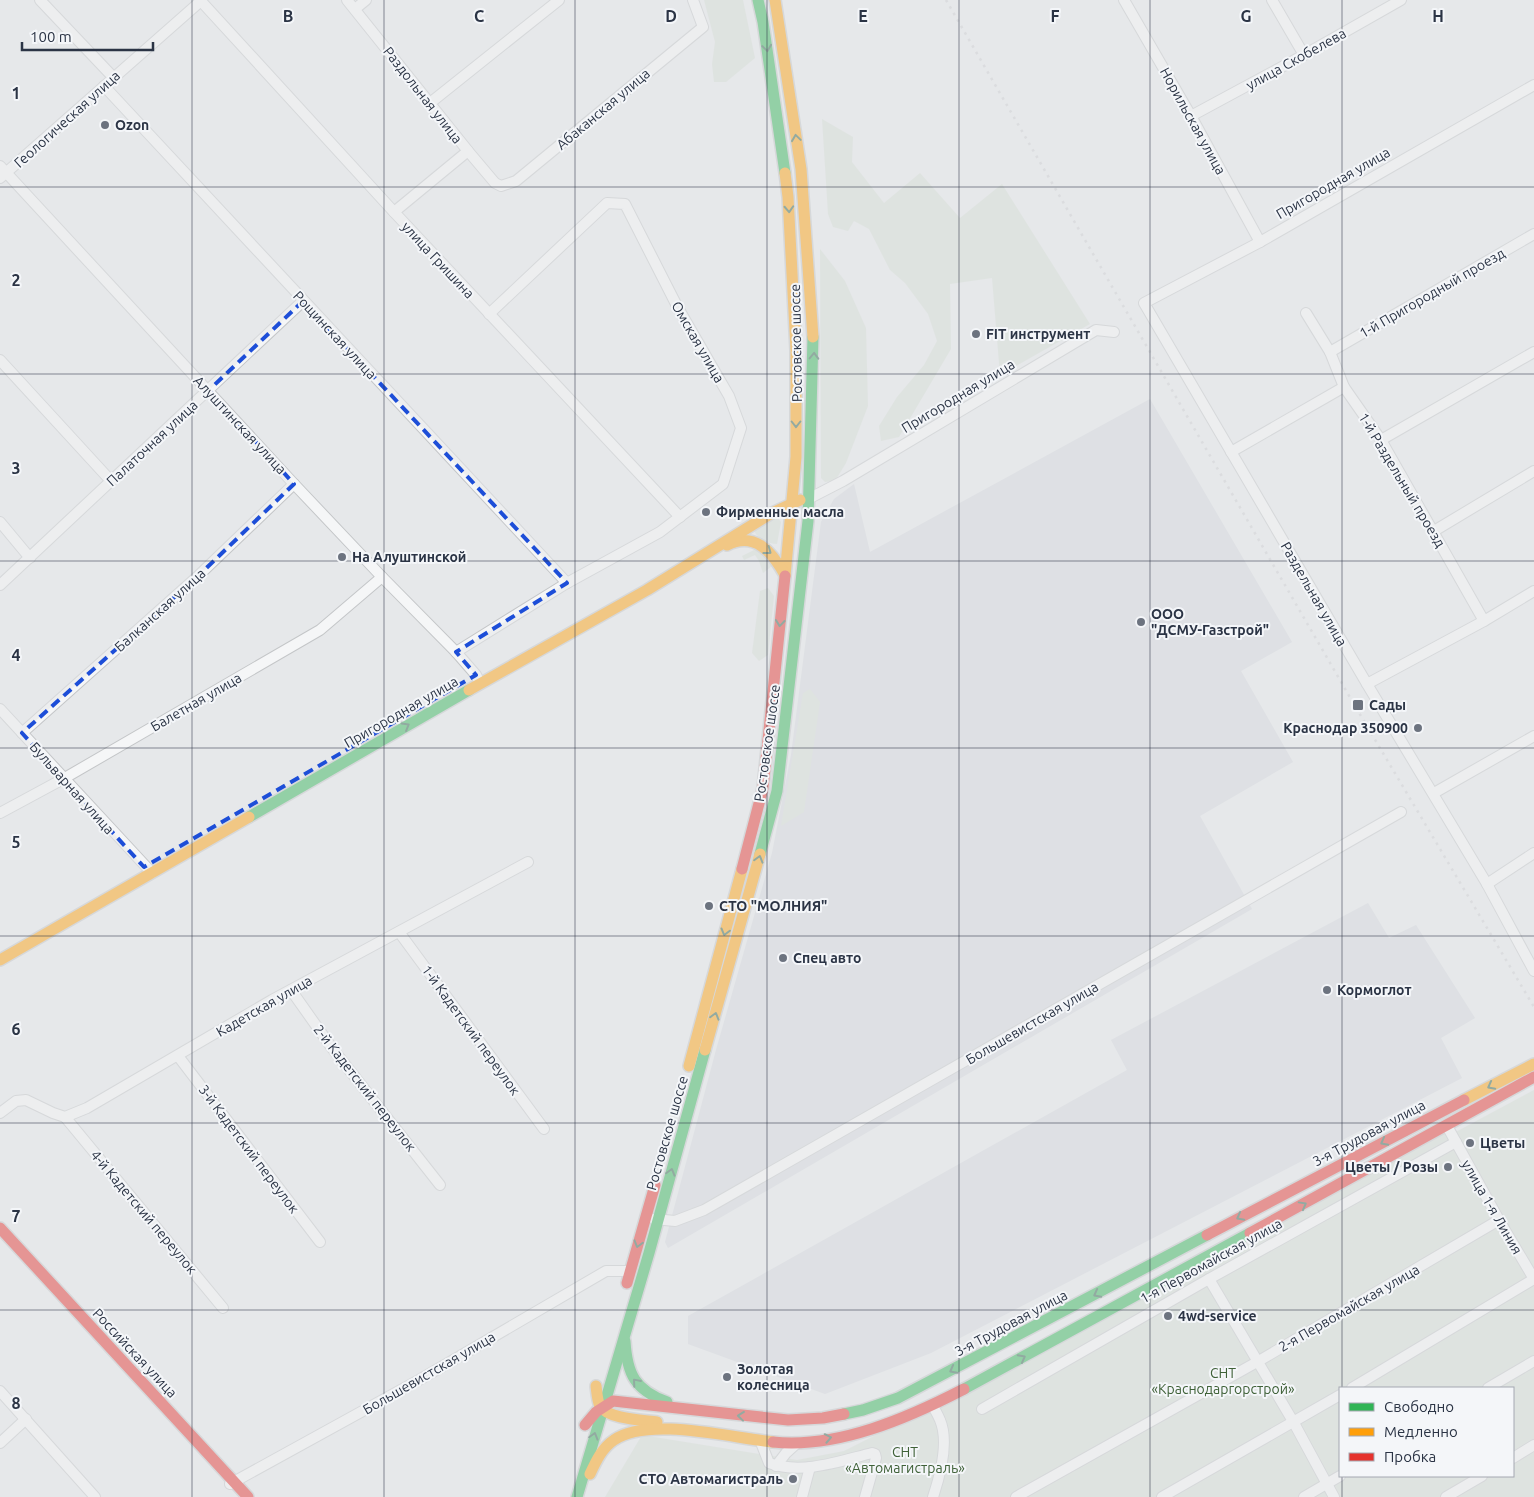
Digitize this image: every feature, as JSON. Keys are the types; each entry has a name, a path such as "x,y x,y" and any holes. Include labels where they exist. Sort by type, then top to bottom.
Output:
{"main road":[{"name":"Ростовское шоссе","path":"625,1290 678,1105 763,788 793,498 796,457 796,350 788,197 763,22 758,0"},
{"name":"Ростовское шоссе","path":"576,1497 658,1219 777,791 813,494 814,348 801,169 775,0"},
{"name":"Пригородная улица","path":"0,960 148,870 478,679 762,511 793,498 813,494"},
{"name":"Пригородная улица","path":"478,679 647,590 793,498"},
{"path":"708,552 739,540 748,541 769,551 777,559 785,575"},
{"name":"Пригородная улица","path":"0,949 148,870"},
{"name":"3-я Трудовая улица","path":"602,1408 614,1401 788,1420 823,1418 863,1410 898,1398 1534,1064"},
{"name":"1-я Первомайская улица","path":"1451,1134 1533,1081"},
{"path":"582,1497 598,1456 615,1438 627,1432 640,1429 677,1430 744,1439 797,1443 874,1429 933,1406 1451,1134"},
{"name":"Российская улица","path":"0,1228 231,1483 240,1497"},
{"name":"Российская улица","path":"0,1237 231,1483 248,1497"},
{"path":"625,1330 627,1367 636,1383 644,1391 661,1400 695,1410"},
{"path":"602,1408 584,1429 597,1381 597,1398 602,1408 623,1417 744,1439"}],"street":[{"path":"40,0 113,78"},
{"name":"Геологическая улица","path":"2,172 104,86 201,0"},
{"name":"улица Гришина","path":"201,0 394,212 680,517"},
{"name":"Раздольная улица","path":"347,0 468,151 495,183 501,186"},
{"path":"355,9 366,0"},
{"path":"430,103 559,0"},
{"name":"Абаканская улица","path":"501,186 516,181 703,27 693,0"},
{"name":"Норильская улица","path":"1124,0 1191,116 1260,242"},
{"path":"1272,0 1304,55"},
{"name":"улица Скобелева","path":"1191,116 1401,0"},
{"name":"Пригородная улица","path":"1144,303 1260,242 1534,85"},
{"name":"Рощинская улица","path":"104,86 568,584"},
{"path":"394,212 468,151"},
{"name":"Алуштинская улица","path":"2,172 209,390 294,484 456,652 478,679"},
{"name":"Омская улица","path":"489,314 607,203 625,204 677,306 729,396 741,428 723,484"},
{"name":"1-й Пригородный проезд","path":"1330,352 1534,234"},
{"name":"Палаточная улица","path":"0,585 304,301"},
{"name":"Раздельная улица","path":"1144,303 1367,684 1434,793 1487,884 1534,971"},
{"name":"1-й Раздельный проезд","path":"1306,313 1330,352 1344,387 1381,440 1484,621"},
{"name":"Пригородная улица","path":"813,494 851,476 1096,330 1114,332"},
{"path":"1381,440 1534,352"},
{"path":"0,360 111,482"},
{"path":"1231,452 1344,387"},
{"path":"1434,531 1534,471"},
{"name":"Балканская улица","path":"22,733 197,577 294,484"},
{"name":"Пригородная улица","path":"456,652 568,584 660,532 723,484"},
{"path":"0,522 30,558"},
{"name":"Балетная улица","path":"0,813 320,630 382,576"},
{"path":"1367,684 1484,621 1534,591"},
{"name":"Бульварная улица","path":"0,709 148,870"},
{"path":"1434,793 1534,736"},
{"name":"Большевистская улица","path":"645,1217 675,1220 704,1210 1401,812"},
{"path":"1487,884 1534,853"},
{"name":"Кадетская улица","path":"65,1117 87,1108 290,990 528,862"},
{"name":"1-й Кадетский переулок","path":"399,932 544,1128"},
{"name":"2-й Кадетский переулок","path":"290,990 332,1048 440,1185"},
{"name":"3-й Кадетский переулок","path":"178,1056 320,1242"},
{"path":"0,1114 16,1101 26,1100 65,1117"},
{"name":"4-й Кадетский переулок","path":"65,1117 223,1308"},
{"name":"улица 1-я Линия","path":"1451,1134 1534,1279"},
{"name":"1-я Первомайская улица","path":"982,1409 1209,1279 1451,1134"},
{"name":"2-я Первомайская улица","path":"1016,1497 1257,1362 1499,1220"},
{"name":"Большевистская улица","path":"231,1483 419,1380 606,1271 630,1271"},
{"path":"1209,1279 1294,1423 1334,1497"},
{"path":"1354,1387 1534,1279"},
{"path":"1490,1387 1534,1361"},
{"path":"0,1391 95,1497"},
{"path":"1162,1497 1339,1396"},
{"path":"933,1406 941,1421 944,1438 939,1479 933,1497"},
{"path":"0,1443 26,1419"},
{"path":"760,1440 768,1461 776,1466 810,1467 872,1453 875,1454 876,1458 865,1497"},
{"path":"776,1466 797,1443"},
{"path":"1514,1457 1534,1445"},
{"path":"802,1497 810,1467"},
{"path":"1304,1497 1339,1477"},
{"path":"1446,1497 1480,1477"}],"highlighted area":[{"path":"303,301 567,583 456,652 476,675 144,867 22,733 197,577 294,484 209,390"}],"shaded area":[{"path":"1150,399 1292,642 1241,671 1293,762 1200,816 1252,909 668,1248 665,1242 716,1050 772,853 791,755 821,522 834,499 854,484 870,552"},
{"path":"1368,903 1389,938 1416,925 1475,1018 1441,1038 1462,1078 931,1353 825,1394 688,1344 688,1316 1127,1070 1111,1040"}],"green space":[{"path":"704,0 743,0 755,58 726,82 714,82 712,64 715,42"},
{"path":"822,119 853,137 852,162 884,203 920,173 960,218 1002,184 1090,324 1000,375 992,278 950,284 951,349 899,437 881,441 879,426 897,397 924,365 937,341 928,314 905,283 890,270 869,229 854,221 848,231 833,227 828,214"},
{"path":"820,249 845,281 866,328 868,406 846,463 835,481 825,482 821,478"},
{"path":"774,517 778,518 781,522 777,544 763,540 757,536 754,530"},
{"path":"754,550 764,553 772,566 763,573 755,555 744,560 742,556"},
{"path":"768,588 774,596 768,655 759,661 752,653 760,591"},
{"path":"810,689 820,702 804,812 781,826 803,693"},
{"name":"СНТ «Краснодаргорстрой»","path":"1534,1090 1534,1497 605,1497 642,1435 797,1460 844,1451 933,1406 1447,1127 1452,1134"}],"railway":[{"path":"946,0 1355,706 1534,1007"}],"traffic: fast":[{"path":"758,0 763,22 785,173"},
{"path":"760,854 777,791 808,521 813,337"},
{"path":"249,817 469,690"},
{"path":"577,1497 649,1253 705,1050"},
{"path":"964,1389 1250,1233"},
{"path":"844,1414 863,1410 898,1398 1207,1235"},
{"path":"625,1341 628,1363 635,1379 647,1392 667,1402"}],"traffic: slow":[{"path":"775,0 801,169 813,337"},
{"path":"785,173 788,197 796,350 796,457 785,576"},
{"path":"469,690 647,590 770,514 800,500"},
{"path":"727,545 737,541 746,541 762,546 785,575"},
{"path":"0,960 249,817"},
{"path":"705,1050 760,854"},
{"path":"689,1066 742,869"},
{"path":"1464,1100 1534,1064"},
{"path":"596,1386 599,1404 610,1414 657,1422"},
{"path":"590,1474 606,1447 614,1440 629,1433 647,1430 691,1430 773,1442"}],"traffic: jam":[{"path":"742,869 763,788 785,576"},
{"path":"1250,1233 1534,1077"},
{"path":"1207,1235 1464,1100"},
{"path":"627,1283 655,1185"},
{"path":"0,1228 248,1497"},
{"path":"773,1442 822,1441 847,1436 896,1420 964,1389"},
{"path":"585,1425 596,1412 613,1401 788,1420 823,1418 844,1414"}],"place":[{"name":"Ozon","path":"105,125"},
{"name":"FIT инструмент","path":"976,334"},
{"name":"Фирменные масла","path":"706,512"},
{"name":"На Алуштинской","path":"342,557"},
{"name":"ООО \"ДСМУ-Газстрой\"","path":"1141,622"},
{"name":"Сады","path":"1358,705"},
{"name":"Краснодар 350900","path":"1418,728"},
{"name":"СТО \"МОЛНИЯ\"","path":"709,906"},
{"name":"Спец авто","path":"783,958"},
{"name":"Кормоглот","path":"1327,990"},
{"name":"Цветы","path":"1470,1143"},
{"name":"Цветы / Розы","path":"1448,1167"},
{"name":"4wd-service","path":"1168,1316"},
{"name":"Золотая колесница","path":"727,1377"},
{"name":"СТО Автомагистраль","path":"793,1479"}],"park label":[{"name":"СНТ «Автомагистраль»","path":"905,1460"}]}
